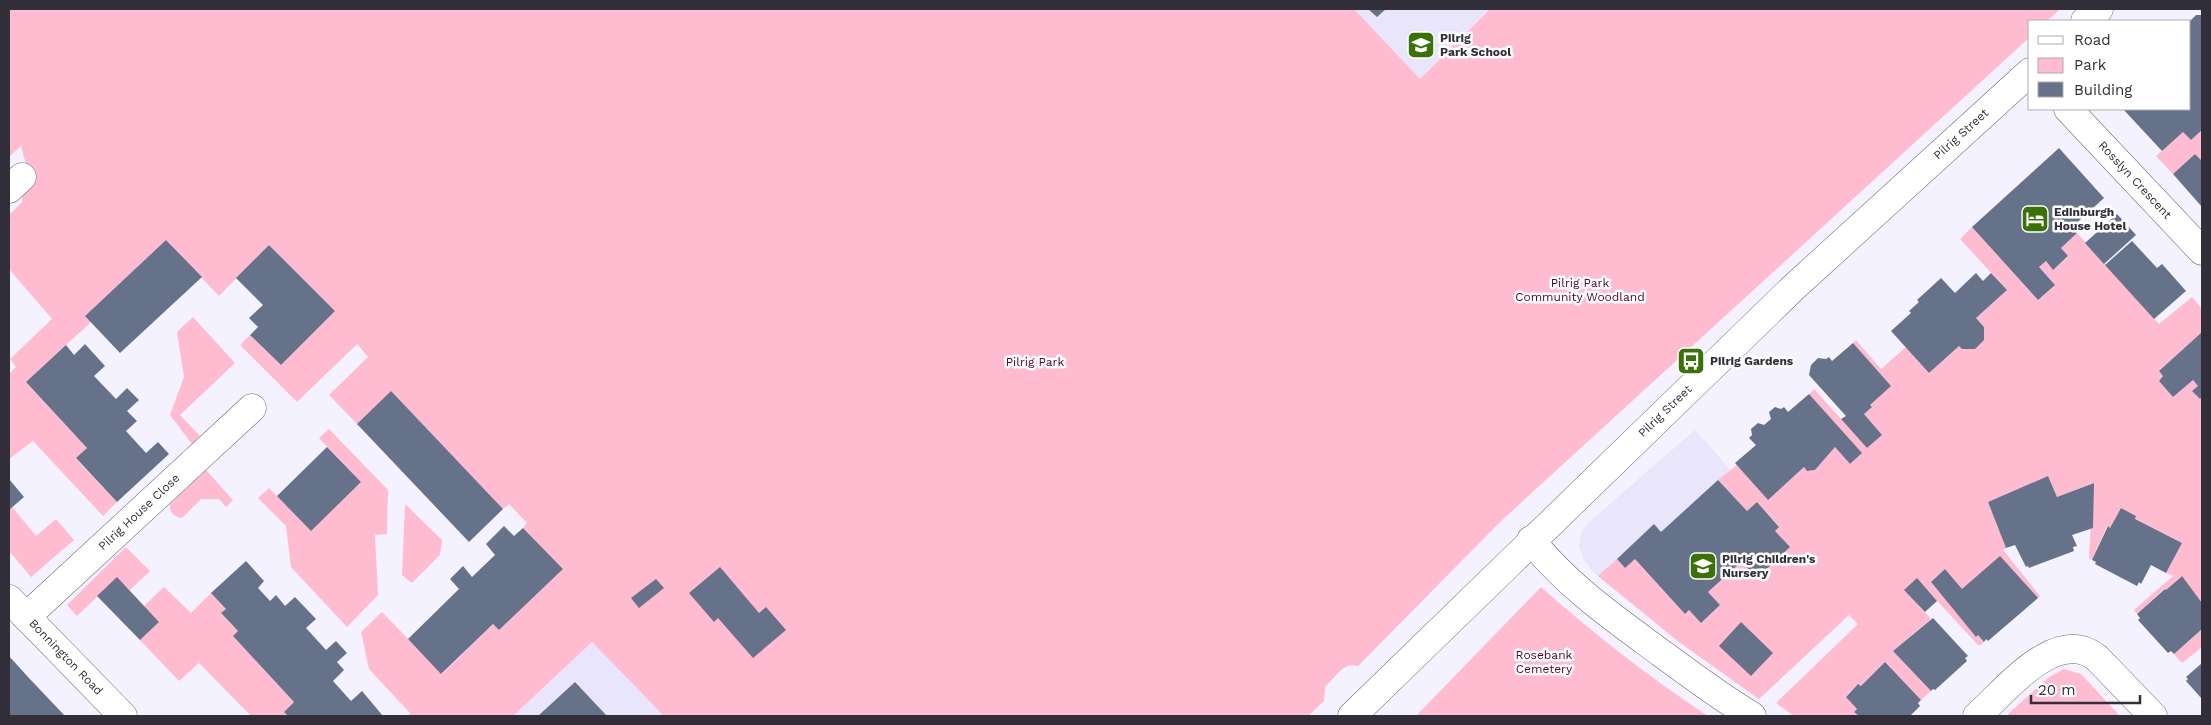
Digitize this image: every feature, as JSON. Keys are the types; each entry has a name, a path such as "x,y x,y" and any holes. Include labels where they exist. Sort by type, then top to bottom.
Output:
{"street":[{"path":"2086,20 2099,9"},
{"name":"Pilrig Street","path":"1352,716 1792,288 2028,74"},
{"name":"Rosslyn Crescent","path":"2069,110 2202,251"},
{"name":"Pilrig House Close","path":"18,608 252,408"},
{"path":"1531,540 1547,560 1591,600 1689,673 1752,716"},
{"name":"Bonnington Road","path":"18,608 123,716"},
{"path":"1977,716 2038,660 2051,653 2072,649 2089,652 2097,658 2153,716"}],"shaded area":[{"name":"Pilrig Park School","path":"1354,9 1490,9 1420,79"},
{"name":"Pilrig Children's Nursery","path":"1695,430 1855,609 1759,699 1679,642 1593,572 1584,559 1579,547 1581,534 1587,524"},
{"path":"592,642 664,716 513,716"}],"green space":[{"name":"Pilrig Park","path":"9,9 1354,9 1420,79 1490,9 2060,9 2048,20 2028,20 2028,39 1499,523 1358,666 1349,665 1341,670 1325,687 1324,701 1308,716 664,716 592,642 513,716 408,716 410,713 369,669 361,632 382,612 442,674 493,624 499,630 563,569 523,528 527,523 509,504 503,509 391,392 357,424 329,395 368,357 357,344 297,402 240,345 250,335 281,365 335,311 269,245 219,296 166,240 86,315 91,322 26,382 87,448 76,459 117,502 103,516 33,441 9,459 9,374 16,367 10,359 52,319 9,269 9,215 22,202 25,161 21,146 9,157"},
{"path":"2202,130 2202,161 2195,154 2173,174 2156,156 2183,132 2191,140"},
{"path":"1972,227 2038,300 2055,285 2039,267 2046,261 2053,270 2068,257 2061,248 2077,233 2159,324 2192,297 2202,309 2202,332 2159,371 2163,376 2159,381 2173,397 2193,380 2198,386 2193,391 2200,399 2202,397 2202,603 2181,576 2137,614 2134,610 2173,576 2166,573 2182,543 2135,519 2136,516 2121,508 2110,528 2107,526 2092,560 2089,558 2093,483 2057,497 2048,476 1988,502 2006,548 2003,550 2040,596 2038,598 1962,589 1945,569 1931,582 1976,637 1978,635 1984,642 1979,646 1917,579 1905,590 1931,619 1893,651 1931,691 1921,700 1885,662 1861,686 1858,684 1846,696 1857,709 1854,712 1859,716 1794,716 1776,703 1858,624 1849,615 1759,699 1679,642 1598,576 1617,559 1625,568 1635,559 1685,613 1689,610 1701,623 1720,605 1708,592 1741,562 1757,578 1789,547 1775,531 1779,526 1757,502 1747,511 1718,480 1737,465 1768,499 1804,467 1808,471 1815,470 1835,447 1850,464 1861,453 1809,394 1814,389 1867,448 1882,435 1864,414 1872,407 1870,405 1890,386 1853,343 1856,340 1881,369 1906,347 1929,373 1959,346 1962,349 1974,349 1984,340 1984,327 1976,318 2007,290 1960,239"},
{"path":"193,317 235,363 180,415 200,436 192,444 170,415 184,377 177,332"},
{"path":"329,429 388,490 387,534 375,535 378,595 347,627 291,567 286,526 258,498 269,488 311,530 361,482 319,438"},
{"path":"206,470 233,500 226,507 219,499 201,499 182,518 177,517 171,512 170,504"},
{"path":"405,504 442,540 440,555 412,583 402,575"},
{"path":"12,507 36,536 56,519 74,540 31,577 9,551 9,510"},
{"path":"126,547 150,571 130,590 117,578 77,616 67,605"},
{"path":"164,587 191,613 211,593 226,609 221,614 238,631 233,636 294,702 284,712 288,716 251,716 199,663 179,681 140,640 159,622 144,606"},
{"name":"Rosebank Cemetery","path":"1541,587 1622,654 1708,716 1416,716"},
{"path":"2202,629 2202,647 2182,663 2174,654"},
{"path":"2064,669 2081,674 2120,716 2006,716 2049,677"}],"building":[{"path":"1368,9 1386,9 1377,17"},
{"path":"2196,15 2202,15 2202,130 2191,140 2183,132 2162,151 2124,110 2191,110 2191,20"},
{"path":"2059,148 2104,198 2071,228 2077,233 2061,248 2068,256 2053,270 2046,261 2039,267 2055,285 2038,300 1972,227"},
{"path":"2195,154 2202,161 2202,207 2173,174"},
{"path":"2117,214 2136,235 2104,264 2085,243"},
{"path":"166,240 202,277 120,353 85,316"},
{"path":"2132,241 2157,268 2162,264 2186,291 2154,319 2105,265"},
{"path":"269,245 335,311 281,365 250,335 258,327 249,318 263,305 236,278"},
{"path":"1976,273 1983,281 1991,273 2007,290 1976,318 1984,327 1984,340 1975,349 1962,349 1959,346 1929,373 1891,331 1911,313 1909,311 1919,302 1917,300 1941,278 1955,293"},
{"path":"2202,332 2202,397 2200,399 2192,391 2198,386 2193,380 2173,397 2159,381 2163,376 2159,371"},
{"path":"1853,343 1891,386 1870,405 1872,407 1864,414 1882,435 1867,448 1841,419 1846,416 1809,375 1811,365 1818,358 1826,359 1829,357 1832,361"},
{"path":"85,344 105,366 94,376 116,399 127,388 139,400 127,411 137,421 126,431 146,453 158,442 169,454 117,502 76,458 87,448 26,382 66,345 74,355"},
{"path":"391,391 503,509 469,542 357,424"},
{"path":"1809,394 1862,453 1850,464 1835,447 1815,470 1807,471 1804,467 1768,500 1735,463 1756,445 1749,438 1752,435 1751,429 1758,423 1764,425 1771,419 1769,412 1775,407 1781,409 1784,407 1788,412"},
{"path":"327,447 361,482 311,531 277,496"},
{"path":"2048,476 2057,497 2094,483 2093,528 2072,535 2077,546 2073,547 2074,551 2029,568 2028,566 2026,567 2015,545 2006,548 1988,502"},
{"path":"9,479 24,497 9,510"},
{"path":"1718,480 1747,511 1757,502 1779,527 1775,531 1790,547 1757,578 1741,562 1708,592 1720,605 1701,623 1689,610 1685,614 1635,559 1625,568 1617,559 1654,524 1661,532"},
{"path":"2121,508 2136,516 2135,519 2182,543 2166,573 2151,565 2141,584 2139,582 2137,586 2095,564 2096,562 2092,560 2108,526 2110,528"},
{"path":"504,526 514,536 523,528 563,569 499,630 493,624 441,674 408,639 459,589 450,579 463,566 472,577 495,555 486,544"},
{"path":"2000,556 2038,598 1988,641 1986,639 1984,642 1978,635 1976,637 1931,582 1945,569 1962,589"},
{"path":"246,561 264,581 258,588 270,601 276,595 285,606 295,597 316,619 306,628 326,650 336,641 347,653 337,662 344,670 333,681 351,701 362,691 383,716 288,716 284,712 294,702 233,636 238,631 221,613 226,609 211,593"},
{"path":"720,567 759,613 766,607 786,630 753,658 718,618 714,622 689,593"},
{"path":"2182,576 2202,603 2202,629 2174,654 2171,651 2168,653 2138,620 2140,618 2137,614"},
{"path":"117,577 159,622 140,640 97,596"},
{"path":"1917,578 1937,601 1925,612 1904,590"},
{"path":"656,579 664,588 639,608 631,598"},
{"path":"1933,618 1968,656 1965,658 1967,661 1935,690 1931,691 1893,651"},
{"path":"1741,622 1773,653 1751,676 1719,646"},
{"path":"9,656 28,677 65,716 9,716"},
{"path":"1885,662 1921,700 1918,703 1920,706 1910,716 1859,716 1854,712 1857,709 1846,697 1858,684 1861,686"},
{"path":"2202,663 2202,699 2186,681 2188,679 2186,677"},
{"path":"575,682 607,716 538,716"}],"place":[{"name":"Pilrig Park School","path":"1421,45"},
{"name":"Edinburgh House Hotel","path":"2035,219"},
{"name":"Pilrig Gardens","path":"1691,361"},
{"name":"Pilrig Children's Nursery","path":"1703,566"}],"park label":[{"name":"Pilrig Park Community Woodland","path":"1580,290"}]}
